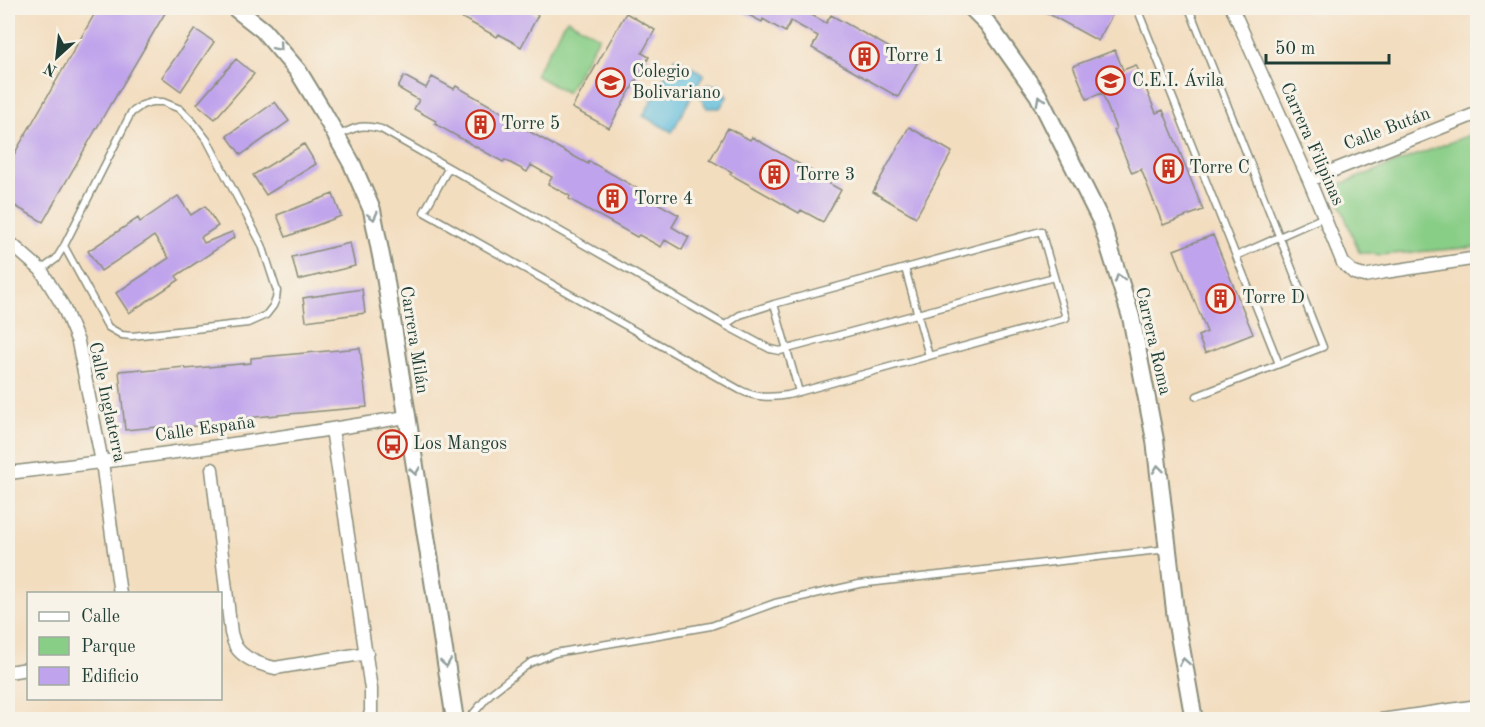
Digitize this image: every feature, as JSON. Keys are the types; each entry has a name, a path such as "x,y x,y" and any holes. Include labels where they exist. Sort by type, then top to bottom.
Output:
{"street":[{"name":"Carrera Milán","path":"236,8 263,30 298,71 352,164 372,210 385,276 456,720"},
{"name":"Carrera Roma","path":"972,8 987,23 1038,95 1101,221 1131,317 1155,440 1176,619 1194,720"},
{"name":"Carrera Filipinas","path":"1232,8 1309,180 1343,263 1354,273 1364,276 1478,258"},
{"name":"Calle Bután","path":"1309,180 1478,113"},
{"name":"Calle Inglaterra","path":"8,241 41,270 63,306 78,342 102,462 120,592"},
{"name":"Calle España","path":"8,473 102,462 406,417"},
{"path":"332,429 367,653 371,689 371,712 368,720"},
{"path":"212,469 231,633 236,647 248,659 275,668 367,653"},
{"path":"8,672 27,669"},
{"path":"1381,720 1478,706"}],"lane":[{"path":"1137,8 1279,364"},
{"path":"1189,8 1323,347 1197,396"},
{"path":"41,270 56,259 64,246 131,113 142,105 163,102 180,109 207,140 262,245 277,291 276,299 266,315 248,322 132,336 122,335 108,327 64,246"},
{"path":"336,136 359,127 381,129 725,325 770,349 780,351 1054,277"},
{"path":"448,169 424,212 750,395 758,397 788,395 1066,318 1041,231 774,304 740,315 725,325"},
{"path":"1236,256 1324,217"},
{"path":"905,268 929,356"},
{"path":"774,304 799,392"},
{"path":"468,720 490,694 530,663 555,653 711,626 775,603 859,584 1168,549"}],"green space":[{"path":"567,19 599,37 567,93 535,75"},
{"path":"1477,132 1477,247 1380,255 1359,252 1333,187"}],"water":[{"path":"675,58 704,74 672,132 643,116"},
{"path":"706,85 720,85 727,97 720,108 707,108 700,97"}],"building":[{"path":"98,8 168,8 43,222 8,202 8,165"},
{"path":"444,8 525,8 538,15 521,47 499,34 497,37"},
{"name":"Torre 1","path":"735,8 799,8 826,23 831,15 917,63 898,97 812,48 818,36 791,21 785,32 763,19 762,22"},
{"path":"1038,8 1116,8 1098,41"},
{"name":"Colegio Bolivariano","path":"626,13 655,30 642,53 649,57 609,128 572,108"},
{"path":"195,29 214,42 181,91 162,77"},
{"path":"1115,50 1123,70 1136,65 1156,113 1163,110 1203,210 1163,225 1141,169 1132,173 1102,93 1087,99 1073,66"},
{"path":"236,59 254,74 215,119 197,104"},
{"path":"404,76 426,88 432,77 454,89 456,86 524,125 523,128 588,164 589,161 658,200 657,203 679,215 672,227 689,237 682,250 665,240 661,247 639,235 637,237 569,199 570,196 548,184 552,177 531,165 527,172 505,160 503,162 435,124 436,121 414,109 419,100 398,88"},
{"path":"275,102 289,121 241,155 227,136"},
{"path":"909,127 952,152 916,217 873,192"},
{"name":"Torre 3","path":"728,128 750,140 752,137 841,190 823,222 801,210 799,213 710,160"},
{"path":"304,144 316,164 266,195 253,175"},
{"path":"333,194 341,216 286,237 277,215"},
{"path":"178,196 191,215 205,206 218,226 201,237 204,243 232,232 235,237 176,276 179,280 129,313 116,293 169,258 154,236 101,271 88,251 138,218 140,222"},
{"name":"Torre D","path":"1213,235 1253,334 1205,353 1198,336 1207,332 1174,250"},
{"path":"350,243 355,266 298,280 292,257"},
{"path":"362,289 365,313 306,321 303,298"},
{"path":"360,348 367,407 234,419 235,424 212,427 212,425 168,428 168,426 125,430 119,371 185,367 186,369 251,363 251,358"}],"place":[{"name":"Torre 1","path":"864,56"},
{"name":"C.E.I. Ávila","path":"1111,81"},
{"name":"Colegio Bolivariano","path":"611,82"},
{"name":"Torre 5","path":"480,124"},
{"name":"Torre C","path":"1168,168"},
{"name":"Torre 3","path":"775,175"},
{"name":"Torre 4","path":"613,199"},
{"name":"Torre D","path":"1221,298"},
{"name":"Los Mangos","path":"392,444"}]}
